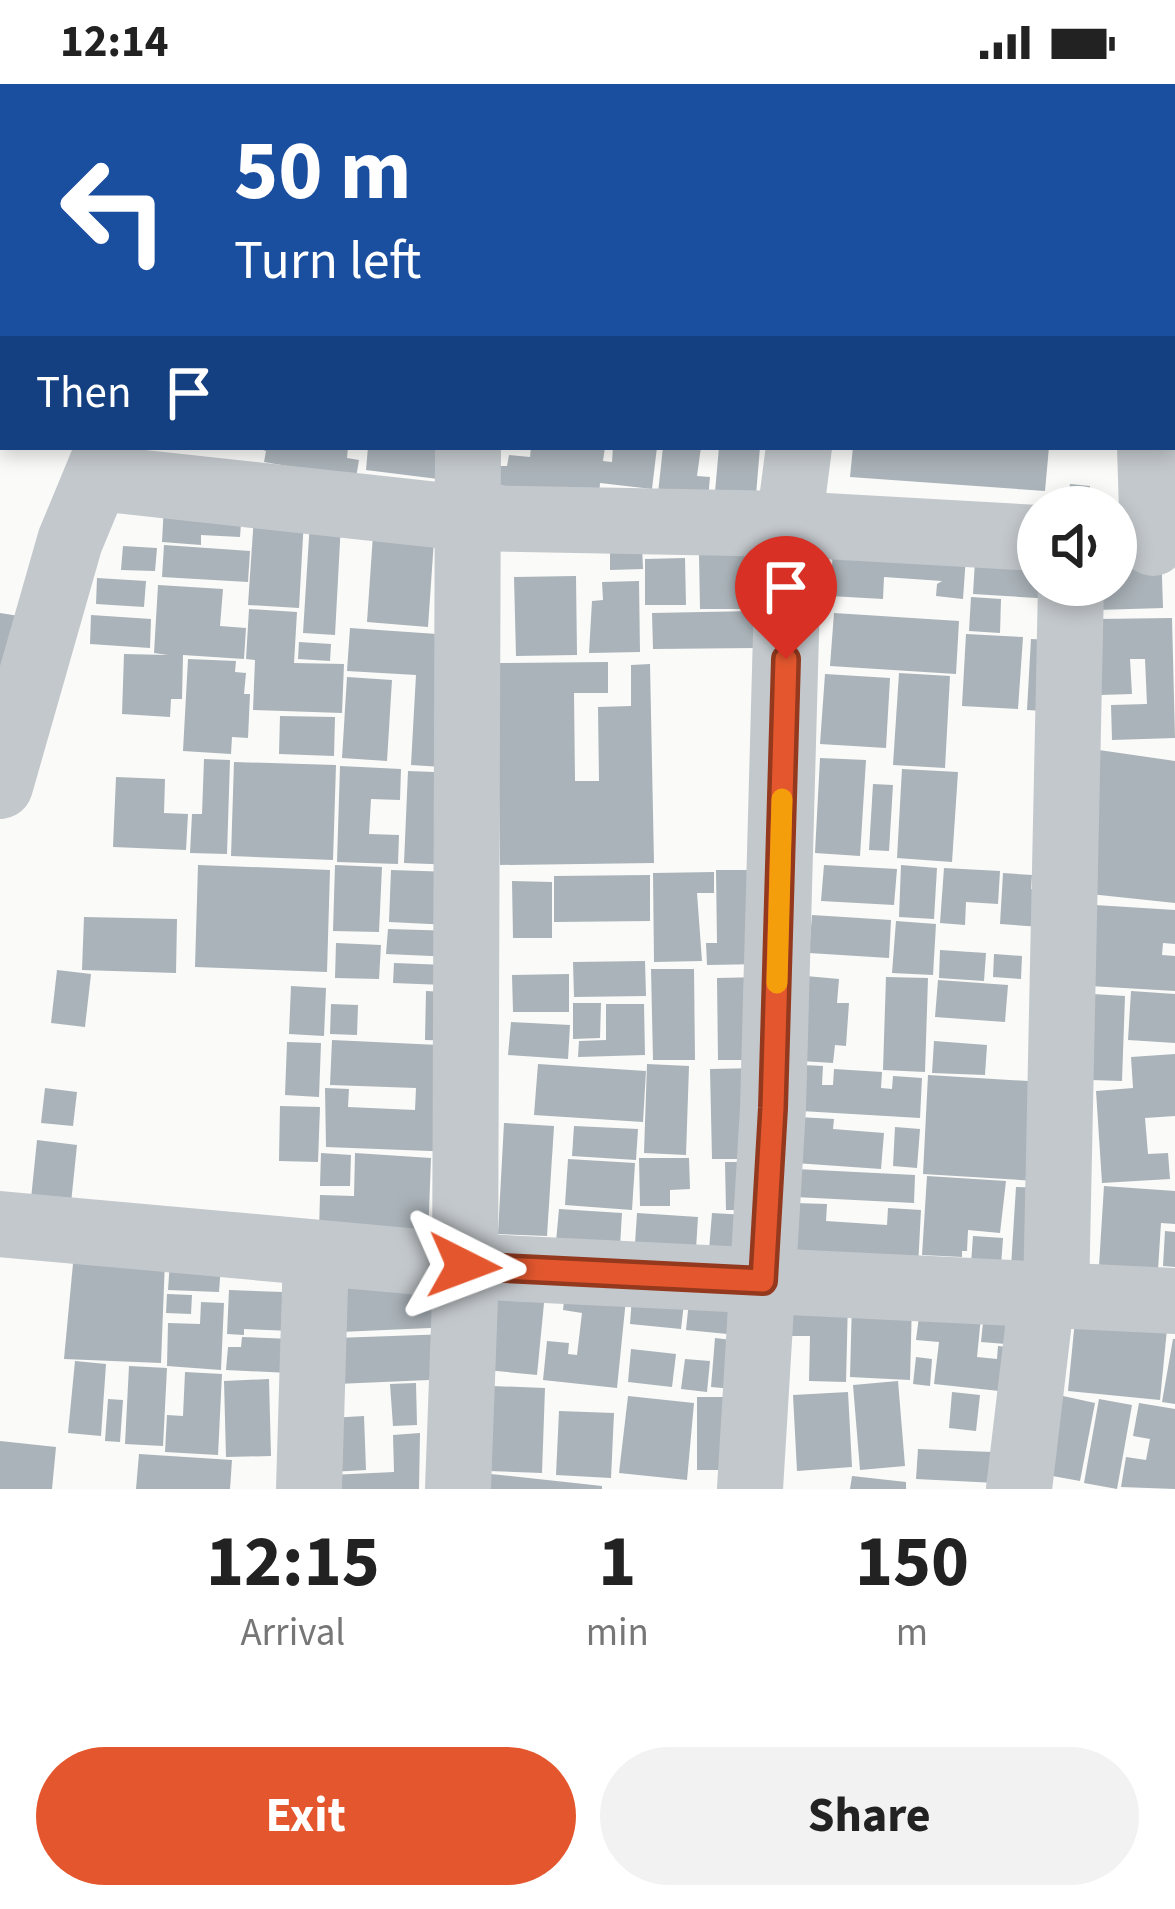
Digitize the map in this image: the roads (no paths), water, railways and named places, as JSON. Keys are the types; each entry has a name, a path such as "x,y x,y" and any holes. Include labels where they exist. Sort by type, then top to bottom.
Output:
{"street":[{"path":"458,1489 464,1266 468,450"},
{"path":"750,1489 773,1108 790,524 799,450"},
{"path":"1148,543 1150,450"},
{"path":"0,786 70,541 104,463 465,518 790,524 1017,537"},
{"path":"1019,1489 1049,1295 1070,606"},
{"path":"0,1224 464,1266 1175,1301"},
{"path":"309,1489 316,1252"}]}
